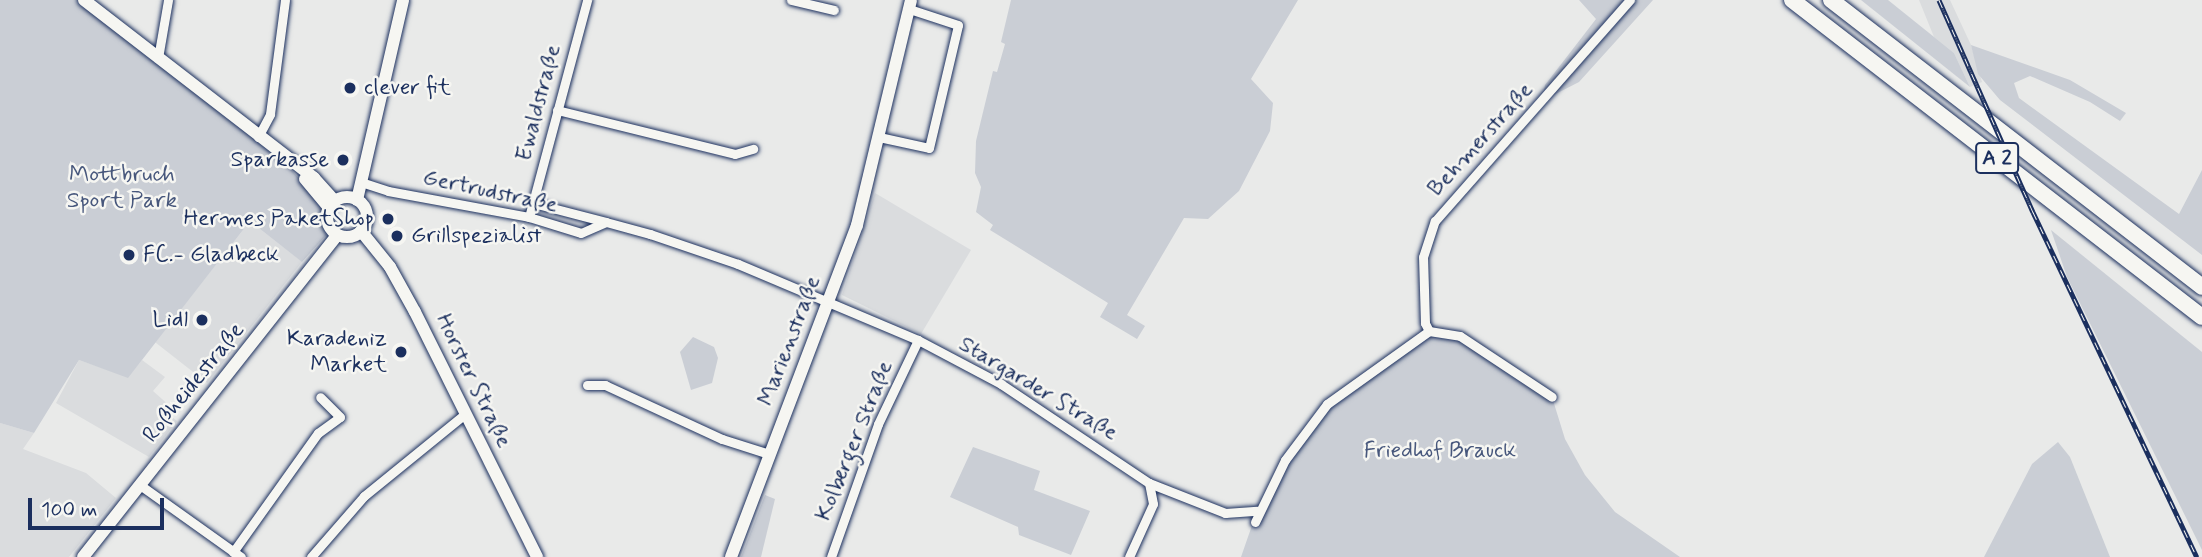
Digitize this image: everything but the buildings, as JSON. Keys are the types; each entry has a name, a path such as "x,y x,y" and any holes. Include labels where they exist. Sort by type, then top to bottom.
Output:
{"highway":[{"name":"A 2","path":"1792,0 2202,317"},
{"name":"A 2","path":"1830,0 2202,287"}],"street":[{"path":"84,0 286,157 332,204"},
{"path":"158,58 168,0"},
{"path":"258,137 270,114 285,0"},
{"path":"357,200 364,183 403,0"},
{"name":"Ewaldstraße","path":"529,217 587,0"},
{"path":"791,0 834,10"},
{"name":"Behmerstraße","path":"1429,331 1425,323 1423,257 1435,221 1630,0"},
{"name":"Marienstraße","path":"730,557 857,225 910,4 958,25 929,148 879,138"},
{"path":"558,110 735,154 753,149"},
{"name":"Gertrudstraße","path":"364,183 388,191 529,217 581,233 606,222"},
{"path":"332,204 357,200"},
{"path":"332,204 328,225 338,235 349,237 362,231 366,213 357,200"},
{"name":"Gertrudstraße","path":"533,203 677,242 829,301"},
{"name":"Horster Straße","path":"362,231 390,267 537,557"},
{"name":"Roßheidestraße","path":"83,557 338,235"},
{"name":"Stargarder Straße","path":"829,301 918,340 1001,384 1149,483"},
{"path":"1255,522 1257,511 1295,444 1328,404 1429,331 1460,337 1552,397"},
{"name":"Kolberger Straße","path":"831,557 878,424 918,340"},
{"path":"587,385 605,385 722,439 769,454"},
{"path":"218,557 233,551 318,433 340,416 320,397"},
{"path":"311,557 364,496 465,414"},
{"path":"1149,483 1225,513 1257,511"},
{"path":"1129,557 1153,504 1149,483"},
{"path":"139,485 233,551"}],"shaded area":[{"path":"1919,0 1950,0 1971,45 1982,82 1970,87 1954,53 1934,37"},
{"path":"875,193 971,250 921,334 842,295"},
{"path":"250,221 302,262 207,383 155,342"},
{"path":"79,360 128,377 142,360 165,377 153,391 171,407 167,413 177,421 149,457 56,403"},
{"path":"0,423 34,433 23,449 86,473 116,498 69,557 0,557"}],"green space":[{"name":"Mottbruch Sport Park","path":"0,0 81,0 284,162 325,207 322,219 328,233 302,262 250,221 128,378 79,360 34,433 0,423"},
{"path":"1011,0 1298,0 1251,79 1273,103 1270,131 1239,191 1208,219 1184,218 1127,315 1145,326 1137,339 1100,317 1108,303 990,230 993,225 976,212 981,187 975,173 976,141 993,71 997,72 1005,44 1001,42"},
{"path":"1579,0 1653,0 1579,82 1542,101 1545,85 1596,19"},
{"path":"1861,0 1888,0 1954,53 1970,87"},
{"path":"1971,45 2070,80 2126,113 2120,121 2090,102 2030,76 2014,83 2019,98 2179,214 2202,170 2202,255 2000,100 1978,74"},
{"path":"2051,230 2202,352 2202,550 2067,277"},
{"name":"Friedhof Brauck","path":"1445,331 1552,397 1565,439 1585,475 1615,512 1680,557 1241,557 1257,511 1314,418 1419,337"},
{"path":"693,337 714,347 718,358 712,383 691,390 680,352"},
{"path":"2058,442 2070,457 2110,557 1984,557 2032,464"},
{"path":"973,447 1040,471 1034,490 1090,511 1071,555 1019,535 1018,527 950,497"},
{"path":"765,495 775,499 761,557 741,557"}],"railway":[{"path":"1939,0 2033,212 2197,557"}],"place":[{"name":"clever fit","path":"350,88"},
{"name":"Sparkasse","path":"343,160"},
{"name":"Hermes PaketShop","path":"388,219"},
{"name":"Grillspezialist","path":"397,236"},
{"name":"FC.- Gladbeck","path":"129,255"},
{"name":"Lidl","path":"202,320"},
{"name":"Karadeniz Market","path":"401,352"}]}
